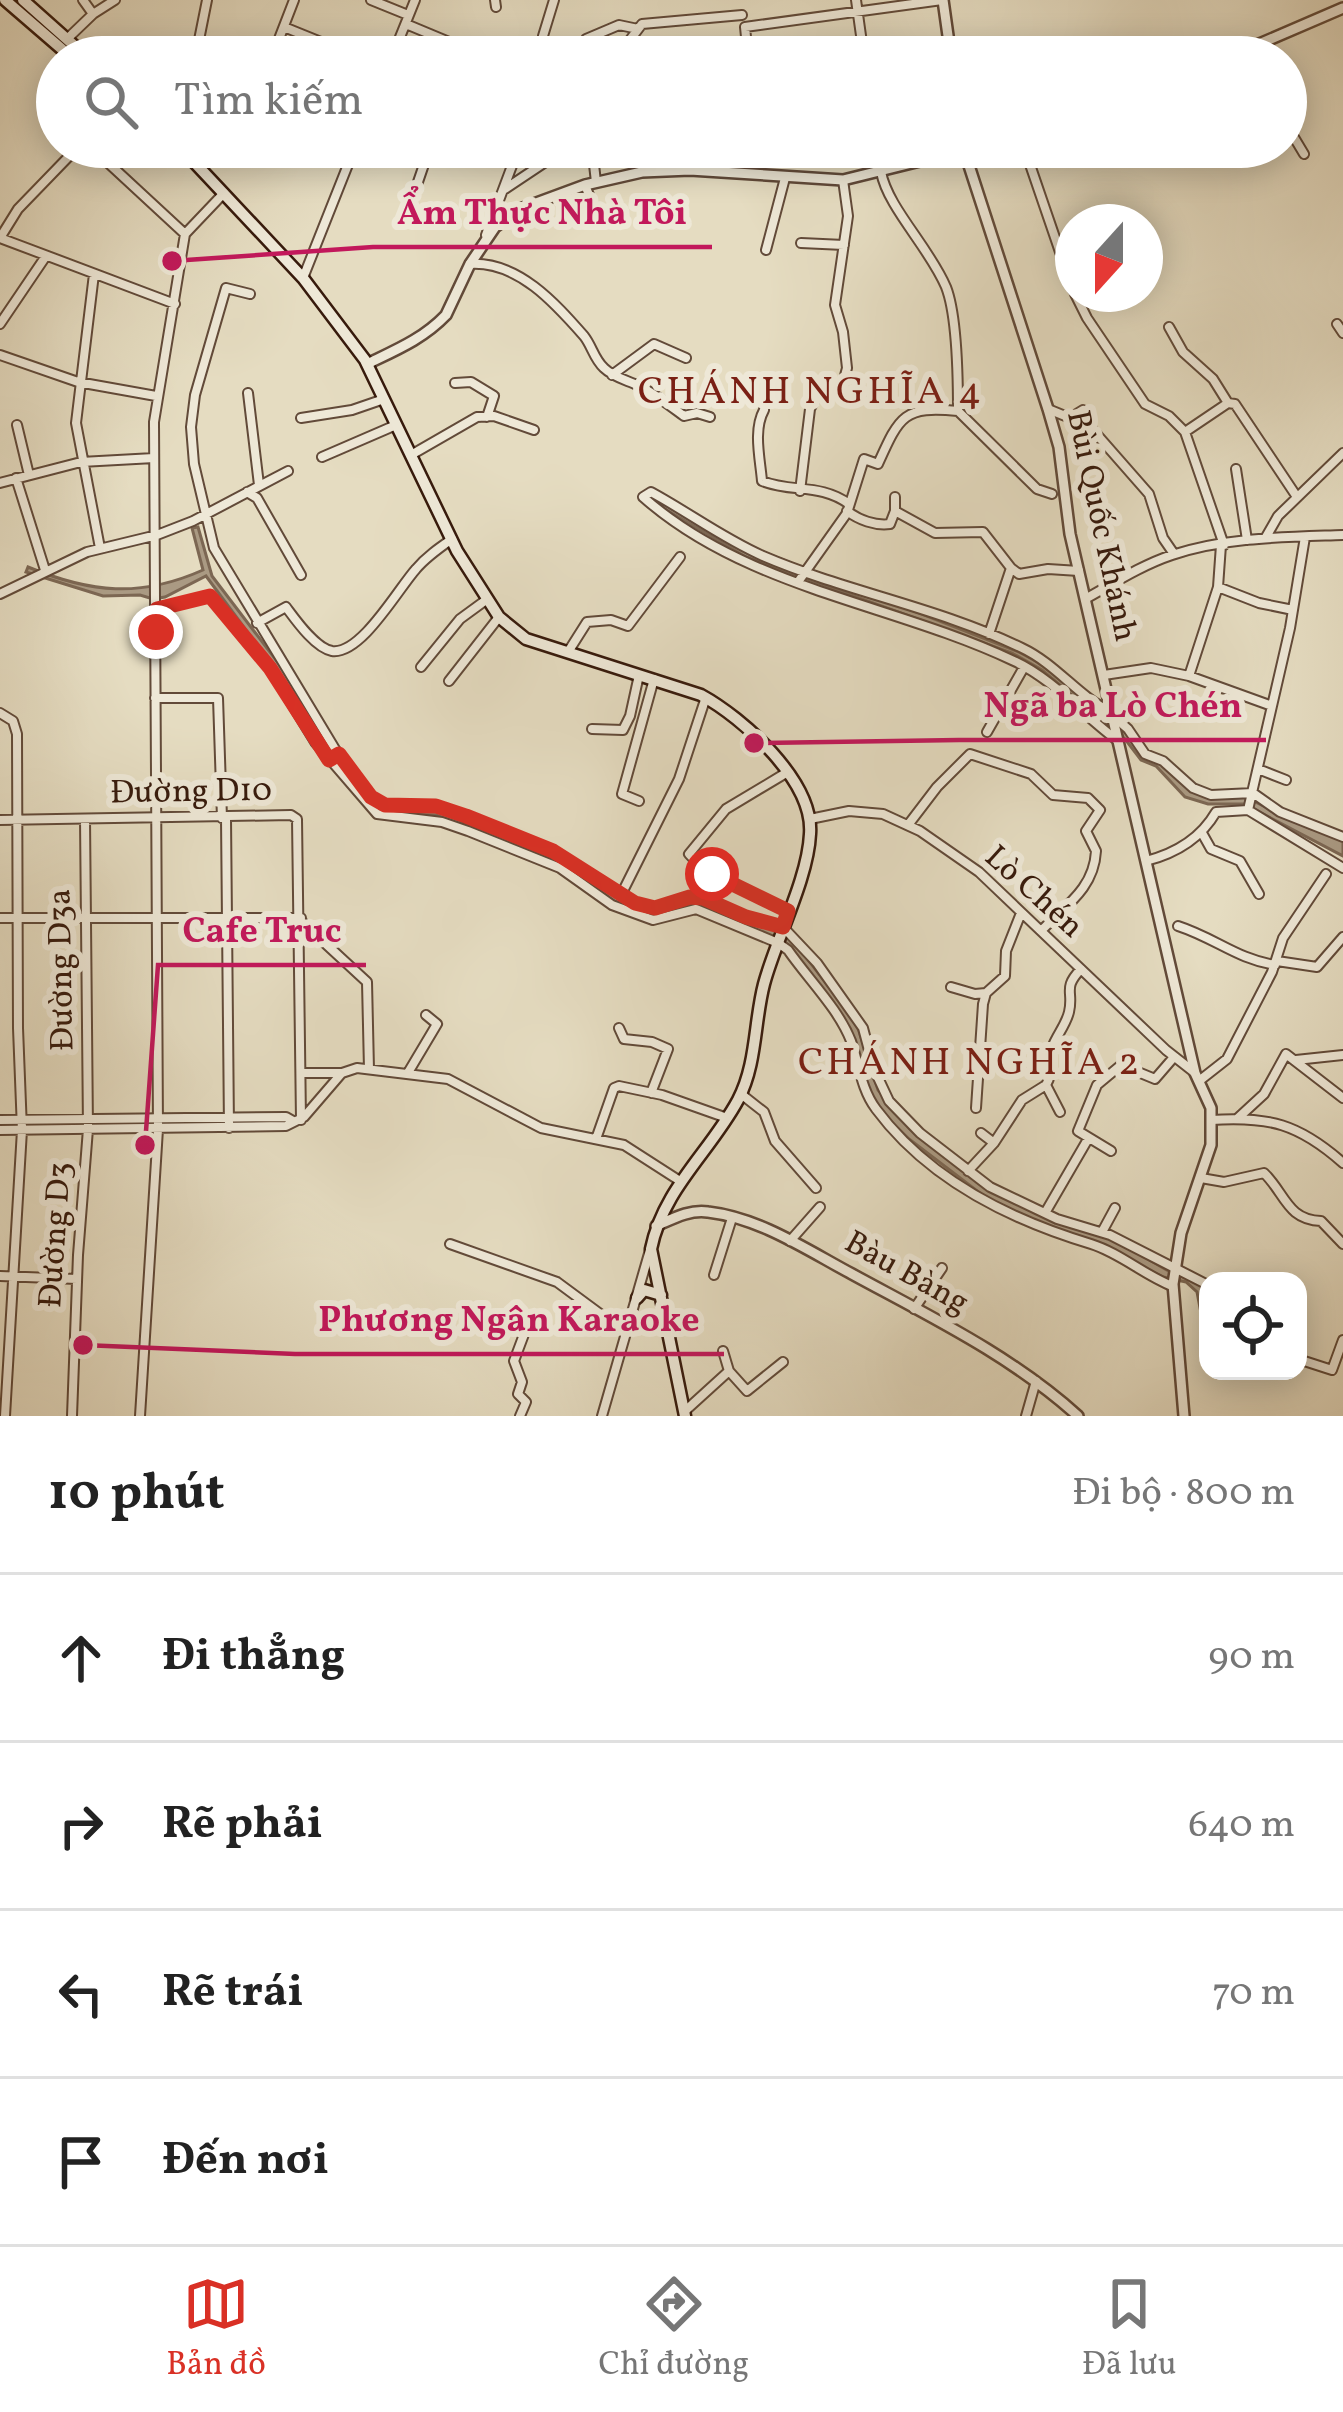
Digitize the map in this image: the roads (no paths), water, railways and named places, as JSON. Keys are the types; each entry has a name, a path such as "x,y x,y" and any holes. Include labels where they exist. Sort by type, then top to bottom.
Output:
{"main road":[{"path":"5,0 47,36"},
{"path":"23,0 64,36"},
{"path":"204,168 303,278 367,364 452,539 499,617 526,639 706,698 737,718 786,773 810,819 810,837 764,985 749,1073 727,1118 671,1194 651,1249 684,1414"},
{"path":"638,1298 644,1290 661,1295"}],"street":[{"path":"83,0 93,14"},
{"path":"70,36 116,0"},
{"path":"200,36 208,0"},
{"path":"280,36 294,0"},
{"path":"371,0 441,36"},
{"path":"401,36 415,0"},
{"path":"544,36 554,0"},
{"path":"740,0 746,36"},
{"path":"745,27 857,5 942,0 947,36"},
{"path":"857,5 861,36"},
{"path":"1282,36 1343,8"},
{"path":"632,36 647,23 742,15"},
{"path":"593,36 619,25 638,29"},
{"path":"284,27 306,36"},
{"path":"58,168 18,209 0,238 175,304"},
{"path":"114,168 185,234"},
{"path":"303,278 347,168"},
{"path":"408,211 423,168"},
{"path":"367,364 429,333 446,315 486,237 512,168"},
{"path":"504,190 537,168"},
{"path":"591,168 595,210"},
{"path":"486,237 520,209 591,184 660,171 844,180 895,168"},
{"name":"Bùi Quốc Khánh","path":"970,168 1059,447 1070,534 1197,1077 1211,1108 1211,1145 1181,1233 1172,1285"},
{"path":"1031,168 1055,237"},
{"path":"881,172 886,197 903,213 947,290 958,412"},
{"path":"766,250 785,178"},
{"path":"800,489 810,409 818,397 844,379 847,368 835,305 848,216 844,180"},
{"path":"153,1416 140,1413 158,1125 156,396 185,234 224,193"},
{"path":"801,244 844,245"},
{"path":"0,324 46,256"},
{"path":"470,264 486,263 516,273 537,288 586,338 601,366 612,375 640,386 684,416 710,417"},
{"path":"94,274 76,423 100,548"},
{"path":"250,294 226,288 195,394 194,464 214,548 334,757 371,797 385,805 451,811 553,851 621,896 655,908 690,897 703,898 780,936 850,1038 866,1094 891,1126 984,1202 1055,1235 1090,1244 1172,1285 1184,1416"},
{"path":"1084,312 1145,404 1169,416 1185,432 1222,545 1218,587 1189,676"},
{"path":"1336,324 1343,334"},
{"path":"1169,327 1183,352 1214,379 1228,403"},
{"path":"612,375 654,344 686,358"},
{"path":"0,355 78,382 156,396"},
{"path":"455,382 471,382 494,396 488,416"},
{"path":"248,393 259,485"},
{"path":"302,418 384,399"},
{"path":"1185,432 1228,403 1235,404 1297,497"},
{"path":"1048,409 1070,418 1083,410"},
{"path":"764,410 759,423 761,481 778,488 828,491 858,519 884,525 890,524 895,512 895,497"},
{"path":"798,582 848,507 864,459 878,464 907,414 914,410 958,412 1037,489 1052,494"},
{"path":"411,455 477,418 488,416 534,430"},
{"path":"17,425 28,475"},
{"path":"322,457 396,425"},
{"path":"1092,429 1148,494 1163,538 1174,554"},
{"path":"1266,538 1278,517 1343,453"},
{"path":"0,483 81,462 154,458"},
{"path":"1237,469 1246,540"},
{"path":"0,594 100,548 157,535 288,471"},
{"path":"16,478 45,570"},
{"path":"246,491 256,498 301,575"},
{"path":"1118,739 1024,667 925,625 797,585 736,558 643,497 651,492 759,554 920,606 989,634 1053,666 1112,713 1145,754 1163,761 1193,788 1211,795 1252,795 1280,812 1343,837"},
{"path":"895,512 935,533 983,532 1019,574 1048,568 1081,571"},
{"path":"1087,598 1174,554 1246,540 1343,536"},
{"path":"1248,809 1305,537"},
{"path":"244,634 286,607 321,646 333,651 348,647 373,626 416,568 452,539"},
{"path":"567,653 586,622 610,620 628,626 680,557"},
{"path":"989,634 1011,568"},
{"path":"1218,587 1293,610"},
{"path":"157,605 210,596 244,634 377,814 442,821 560,868 612,904 651,920 696,909 780,936 796,936 863,1028 872,1064 889,1101 920,1133 991,1187 1045,1213 1102,1232 1199,1281"},
{"path":"422,668 460,619 485,600"},
{"path":"448,681 499,617"},
{"path":"987,732 1024,667"},
{"path":"1104,675 1150,668 1189,676 1272,706"},
{"path":"592,729 622,730 639,675"},
{"path":"640,801 622,794 654,680"},
{"path":"155,698 218,698 229,1124"},
{"path":"621,896 679,779 706,698"},
{"path":"0,713 17,728 20,820 22,1125 5,1416"},
{"path":"908,825 970,754 1031,774 1053,794 1088,798 1100,810 1086,831 1096,851 1090,879 1041,931"},
{"path":"1258,770 1286,779"},
{"path":"786,773 726,809 688,854 703,869 788,911"},
{"path":"419,806 420,821"},
{"path":"1146,861 1170,854 1202,833 1216,812 1248,809 1343,868"},
{"name":"Lò Chén","path":"810,819 855,812 883,814 979,872 1197,1077"},
{"name":"Đường D10","path":"0,820 290,815 297,819 302,1073 298,1121"},
{"name":"Đường D3a","path":"86,819 88,1125"},
{"path":"1202,833 1211,849 1240,861 1258,894"},
{"path":"1197,1077 1227,1059 1276,963 1283,938 1326,874"},
{"path":"651,920 655,908"},
{"path":"951,987 986,993 1005,976 1006,951 1021,913"},
{"path":"0,919 301,920 367,982 369,1069"},
{"path":"1178,926 1209,937 1240,958 1317,967 1343,938"},
{"path":"968,1171 994,1143 1022,1100 1051,1077 1051,1053 1070,1010 1070,981 1082,969"},
{"path":"976,1108 986,993"},
{"path":"408,1072 437,1024 426,1015"},
{"path":"619,1028 624,1039 652,1042 668,1050 651,1093"},
{"path":"1238,1118 1264,1094 1286,1054 1343,1097"},
{"path":"1294,1060 1343,1055"},
{"path":"1111,1151 1078,1128 1101,1078 1121,1065 1155,1079 1174,1057"},
{"path":"858,1069 872,1064"},
{"path":"302,1073 369,1069 463,1085 541,1128 624,1145 680,1181"},
{"path":"0,1120 22,1125 298,1121 342,1073"},
{"path":"1046,1085 1060,1112"},
{"path":"596,1139 616,1086 727,1118"},
{"path":"741,1094 764,1112 775,1141 816,1188"},
{"path":"1211,1120 1263,1119 1295,1128 1343,1162"},
{"path":"0,1130 22,1125"},
{"name":"Đường D3","path":"72,1416 88,1125"},
{"path":"981,1133 994,1143"},
{"path":"1045,1213 1088,1139"},
{"path":"1202,1178 1224,1182 1264,1172 1291,1210 1304,1220 1321,1222 1343,1244"},
{"path":"671,1194 692,1212"},
{"path":"790,1241 820,1207"},
{"path":"1102,1232 1114,1208"},
{"path":"656,1226 692,1212"},
{"name":"Bàu Bàng","path":"692,1212 732,1218 790,1241 1036,1381 1078,1416"},
{"path":"714,1275 732,1218"},
{"path":"450,1244 557,1282 626,1333"},
{"path":"602,1416 651,1249"},
{"path":"914,1309 942,1268"},
{"path":"0,1276 77,1279"},
{"path":"520,1416 526,1401 518,1394 522,1382 514,1361 526,1329"},
{"path":"1307,1362 1330,1370 1343,1340"},
{"path":"724,1351 729,1371 747,1391 783,1362"},
{"path":"684,1414 729,1371"},
{"path":"1026,1416 1036,1381"}],"place":[{"name":"Ẩm Thực Nhà Tôi","path":"172,261"},
{"name":"Ngã ba Lò Chén","path":"754,743"},
{"name":"Cafe Truc","path":"145,1145"},
{"name":"Phương Ngân Karaoke","path":"83,1345"}],"district":[{"name":"CHÁNH NGHĨA 4","path":"811,393"},
{"name":"CHÁNH NGHĨA 2","path":"970,1064"}]}
